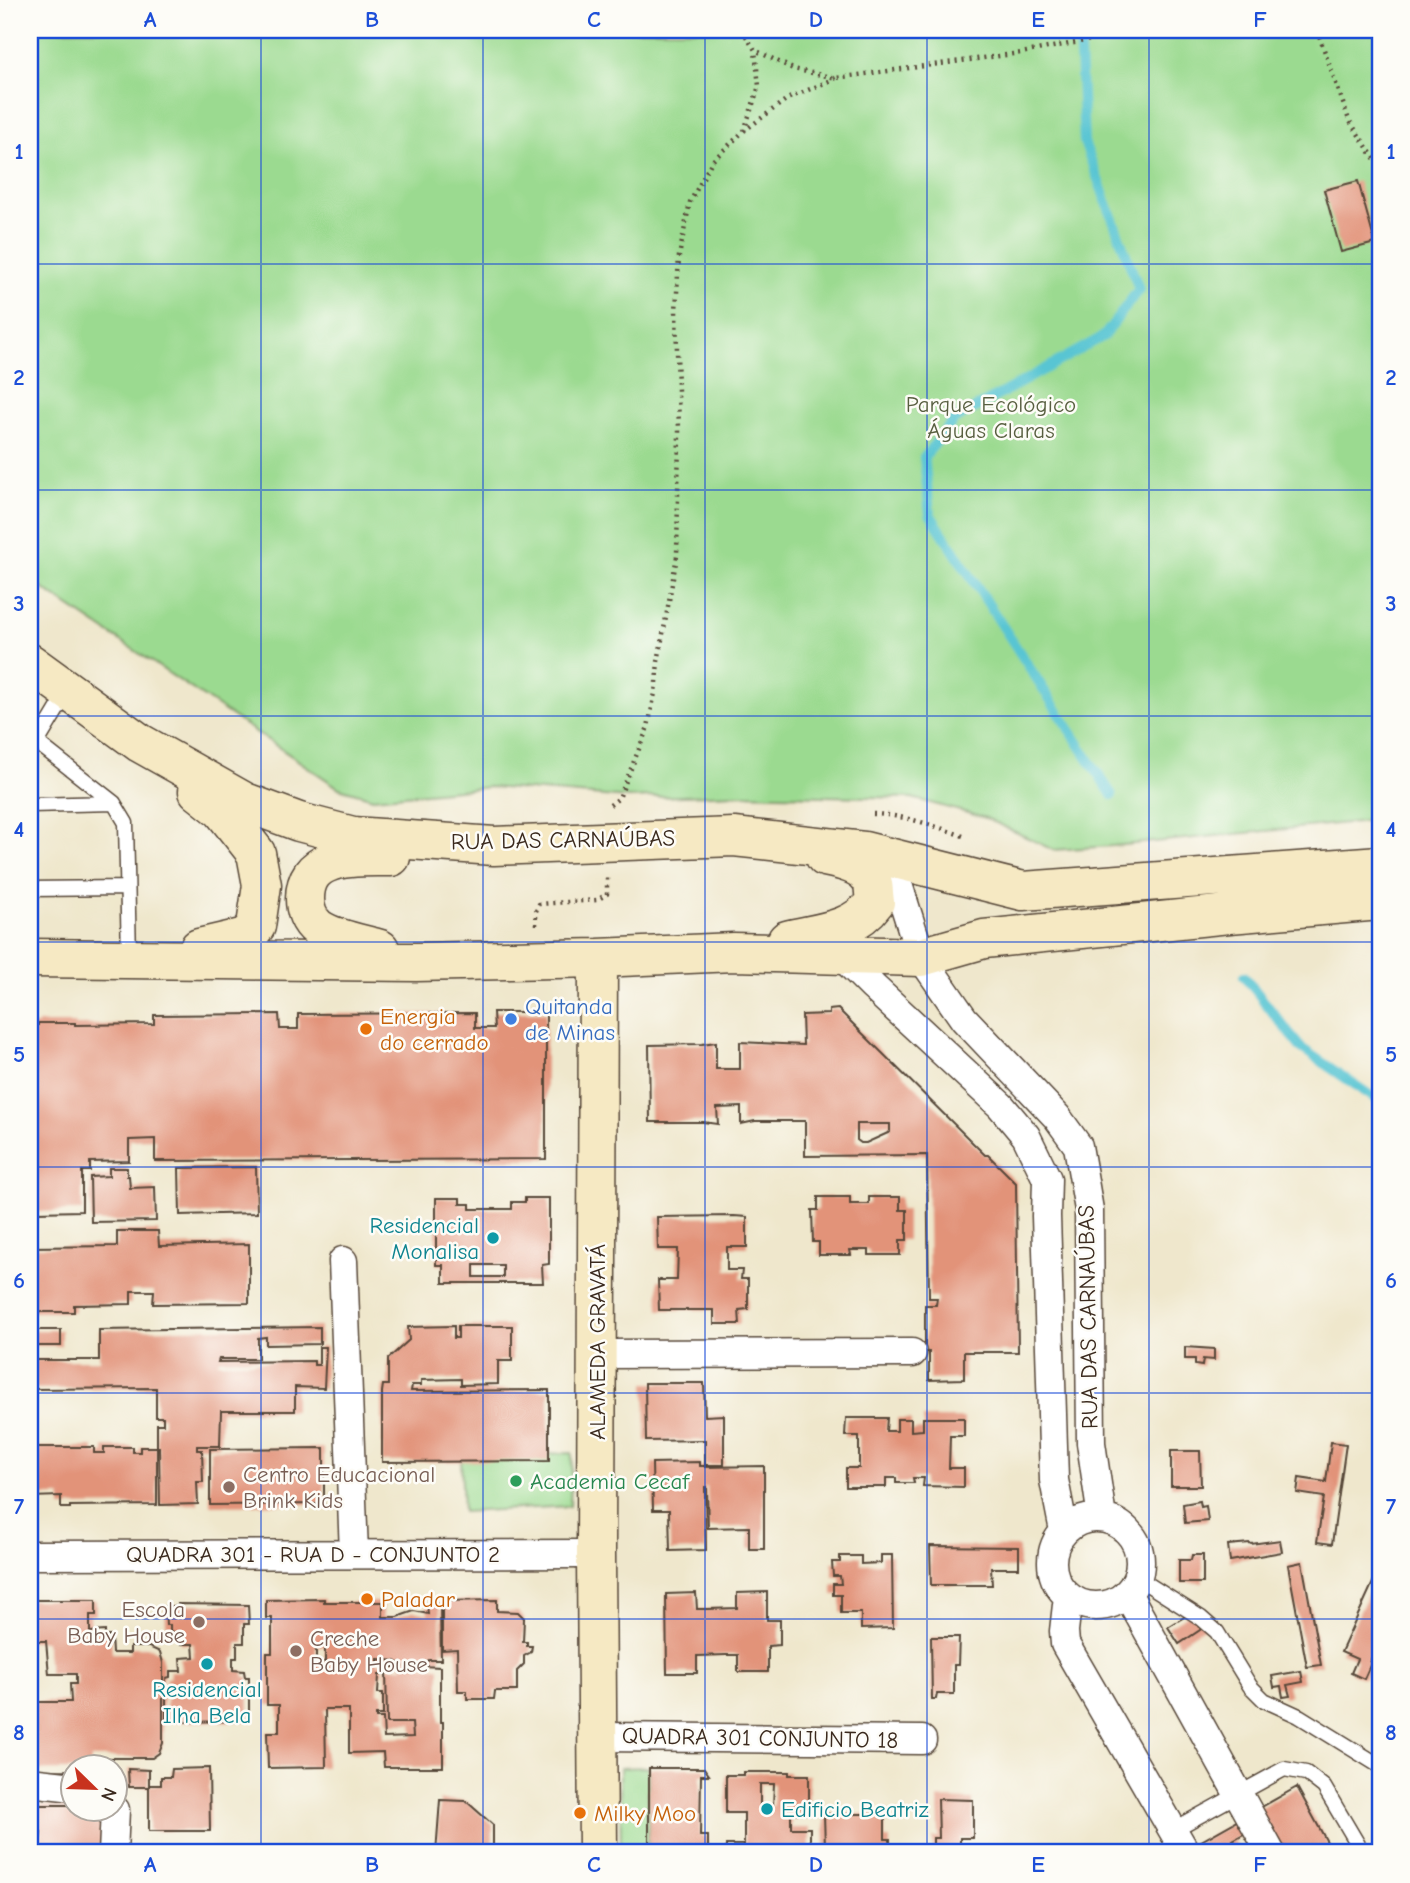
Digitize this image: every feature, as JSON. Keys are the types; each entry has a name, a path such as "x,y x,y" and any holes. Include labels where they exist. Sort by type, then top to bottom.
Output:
{"street":[{"name":"RUA DAS CARNAÚBAS","path":"30,663 140,743 245,802 299,822 353,836 494,846 607,825 864,851 1023,891 1380,865"},
{"path":"137,960 246,937 256,926 262,885 256,853 222,810 140,743"},
{"path":"734,837 842,861 863,870 873,883 874,902 867,913 856,921 838,928 734,952"},
{"path":"416,962 352,940 334,937 317,927 307,914 304,901 306,886 314,870 325,863 346,859 440,856 494,846"},
{"name":"RUA DAS CARNAÚBAS","path":"889,856 922,957 964,1019 1057,1117 1078,1146 1089,1210 1091,1443 1102,1518"},
{"path":"30,958 416,962 734,952 922,957 984,939 1380,901"},
{"name":"RUA DAS CARNAÚBAS","path":"842,956 1001,1106 1026,1136 1047,1179 1054,1480 1065,1531"},
{"name":"ALAMEDA GRAVATÁ","path":"598,958 598,1853"},
{"path":"343,1261 354,1554"},
{"path":"597,1354 912,1353"},
{"path":"1102,1518 1117,1523 1130,1533 1138,1546 1140,1562 1132,1586 1116,1601 1101,1606 1083,1605 1068,1596 1056,1582 1052,1564 1055,1547 1065,1531 1082,1520 1102,1518"},
{"name":"QUADRA 301 - RUA D - CONJUNTO 2","path":"30,1555 596,1554"},
{"path":"1132,1586 1270,1853"},
{"path":"1068,1596 1065,1644 1179,1842"},
{"name":"QUADRA 301 CONJUNTO 18","path":"598,1737 922,1740"},
{"path":"30,1785 38,1783 60,1785"},
{"path":"113,1853 114,1824"}],"lane":[{"path":"68,692 34,740 114,803 126,823 126,888 137,960"},
{"path":"30,805 114,803"},
{"path":"30,889 126,888"},
{"path":"1132,1586 1201,1618 1217,1632 1250,1686 1264,1700 1299,1716 1380,1766"},
{"path":"1179,1842 1238,1794 1284,1769 1306,1773 1324,1787 1363,1853"}],"path":[{"path":"742,30 755,50 759,86 744,131"},
{"path":"535,959 536,911 539,904 597,900 607,894 607,825 648,727 677,556 678,256 690,202 712,160 744,131 787,99 836,78 1021,53 1142,30"},
{"path":"1317,30 1349,120 1380,167"},
{"path":"755,50 793,69 836,78"}],"green space":[{"name":"Parque Ecológico Águas Claras","path":"30,30 1380,30 1380,802 1367,821 1053,850 986,818 912,798 736,794 629,798 490,787 373,798 339,788 30,580"},
{"name":"Academia Cecaf","path":"572,1453 570,1506 463,1512 461,1456"},
{"path":"648,1767 648,1853 621,1853 620,1768"}],"building":[{"path":"1358,181 1375,243 1341,252 1324,190"},
{"path":"838,1009 1016,1183 1018,1352 964,1352 964,1379 929,1380 929,1352 925,1352 925,1305 936,1305 937,1298 929,1298 927,1155 805,1156 805,1121 755,1121 741,1124 741,1107 717,1108 718,1124 650,1122 649,1045 716,1042 716,1069 740,1069 740,1042 803,1045 802,1015 829,1014 829,1010","holes":["857,1124 890,1124 890,1132 866,1143 857,1140"]},
{"path":"493,1012 546,1012 546,1159 155,1161 155,1139 129,1140 129,1161 90,1162 90,1171 82,1171 82,1211 30,1213 30,1025 154,1024 154,1015 279,1014 280,1029 298,1029 298,1014 475,1013 475,1028 494,1028"},
{"path":"256,1167 257,1213 180,1215 179,1168"},
{"path":"109,1168 127,1168 130,1188 155,1187 156,1221 91,1222 90,1177 109,1176"},
{"path":"818,1197 850,1197 850,1204 869,1204 869,1197 900,1197 900,1210 907,1210 907,1240 900,1240 900,1255 869,1255 869,1250 850,1250 851,1255 819,1255 819,1242 813,1242 812,1210 818,1210"},
{"name":"Residencial Monalisa","path":"436,1198 460,1198 460,1204 470,1204 470,1209 512,1209 512,1202 525,1202 525,1198 549,1198 549,1264 542,1265 543,1283 443,1283 443,1265 436,1265","holes":["474,1265 503,1265 503,1277 474,1277"]},
{"path":"657,1217 747,1217 747,1247 727,1247 727,1270 742,1270 741,1279 748,1279 748,1309 739,1310 740,1324 714,1324 714,1310 659,1310 658,1280 677,1280 678,1249 658,1249"},
{"path":"117,1231 158,1231 159,1246 249,1244 249,1303 153,1304 154,1291 131,1291 131,1304 74,1305 74,1312 30,1312 30,1247 117,1246"},
{"path":"454,1326 454,1338 458,1338 458,1326 512,1326 512,1361 498,1361 498,1384 461,1385 461,1379 421,1380 421,1385 412,1385 411,1391 549,1390 549,1461 382,1462 382,1392 383,1385 388,1385 388,1359 409,1340 408,1327"},
{"path":"320,1327 320,1344 266,1345 266,1337 258,1338 258,1359 219,1359 218,1362 314,1361 314,1365 319,1365 319,1347 326,1347 324,1388 295,1387 295,1411 221,1411 220,1446 197,1446 197,1450 202,1450 203,1482 197,1482 198,1504 160,1505 157,1424 163,1424 163,1417 156,1417 156,1388 30,1389 30,1360 99,1360 99,1330"},
{"path":"30,1330 61,1330 61,1346 30,1346"},
{"path":"1185,1347 1214,1349 1214,1360 1203,1359 1202,1366 1195,1365 1195,1359 1185,1359"},
{"path":"645,1383 704,1383 705,1416 724,1415 724,1465 705,1465 705,1440 646,1441"},
{"path":"846,1418 887,1418 886,1431 897,1431 897,1419 911,1419 911,1431 923,1430 923,1418 964,1418 964,1436 950,1436 949,1468 964,1468 964,1487 923,1486 924,1478 913,1478 914,1483 896,1483 896,1478 886,1478 886,1487 846,1487 846,1468 859,1468 859,1436 845,1436"},
{"path":"1331,1442 1346,1444 1332,1544 1317,1542 1324,1497 1297,1493 1299,1478 1326,1482"},
{"path":"30,1447 94,1447 94,1453 104,1453 104,1447 133,1447 133,1452 140,1452 140,1447 157,1447 157,1505 61,1508 61,1496 30,1497"},
{"path":"324,1448 324,1504 210,1505 210,1449"},
{"path":"1171,1451 1200,1451 1201,1486 1171,1486"},
{"path":"700,1462 700,1466 705,1467 764,1466 764,1549 749,1549 749,1527 708,1528 705,1487 706,1550 670,1551 669,1510 653,1510 652,1463"},
{"path":"1200,1501 1201,1507 1206,1506 1208,1521 1185,1523 1183,1504"},
{"path":"1280,1540 1282,1552 1230,1561 1228,1545"},
{"path":"930,1546 1019,1547 1019,1568 991,1568 992,1585 931,1585"},
{"path":"881,1555 892,1555 893,1628 861,1629 861,1613 841,1613 841,1595 833,1595 833,1584 841,1584 840,1576 833,1576 832,1562 840,1562 840,1556 861,1556 861,1564 881,1563"},
{"path":"1192,1555 1203,1555 1203,1583 1179,1583 1179,1560 1191,1560"},
{"path":"1302,1562 1321,1665 1307,1667 1288,1565"},
{"path":"1375,1578 1380,1580 1380,1642 1364,1679 1351,1673 1357,1659 1341,1652"},
{"path":"767,1592 767,1620 780,1620 780,1645 768,1646 768,1672 738,1672 738,1655 726,1655 697,1656 697,1673 667,1673 666,1594 696,1593 697,1609 708,1609 737,1608 737,1593"},
{"path":"96,1600 96,1615 90,1615 90,1632 105,1631 105,1636 111,1636 112,1653 130,1653 130,1647 149,1647 160,1652 163,1663 163,1743 159,1753 152,1758 130,1758 130,1754 60,1754 60,1770 30,1771 30,1702 71,1702 70,1684 76,1684 76,1674 49,1674 46,1641 30,1641 30,1602"},
{"path":"266,1600 383,1602 383,1617 397,1617 414,1611 428,1614 427,1605 440,1604 441,1660 429,1660 422,1666 440,1667 443,1767 384,1767 383,1752 349,1753 349,1709 325,1709 326,1767 268,1768 267,1732 279,1732 279,1705 267,1705 267,1653 272,1653 272,1618 266,1618","holes":["316,1646 325,1646 325,1662 316,1662","378,1659 403,1665 386,1667 387,1723 412,1723 413,1737 384,1738 383,1718 376,1718 376,1715 383,1715 383,1693 378,1693 383,1663 378,1663"]},
{"path":"497,1600 497,1611 518,1612 524,1618 523,1642 532,1646 531,1652 524,1656 524,1664 517,1671 517,1691 495,1691 494,1699 467,1699 467,1691 458,1691 457,1649 442,1650 442,1601"},
{"name":"Residencial Ilha Bela","path":"248,1605 249,1624 244,1624 244,1643 237,1643 237,1658 233,1658 233,1670 244,1671 245,1677 249,1677 249,1721 166,1722 166,1678 170,1677 170,1671 181,1671 180,1658 194,1657 193,1644 181,1644 181,1632 170,1632 170,1625 166,1625 165,1606"},
{"path":"1199,1608 1209,1624 1179,1644 1168,1627"},
{"path":"931,1637 959,1637 958,1665 954,1665 954,1694 937,1694 936,1699 932,1699"},
{"path":"1301,1671 1303,1682 1287,1685 1290,1696 1283,1697 1281,1686 1274,1687 1272,1676"},
{"path":"209,1768 210,1831 149,1831 149,1787 130,1787 130,1769 149,1770 149,1785 161,1785 161,1777 171,1777 172,1769"},
{"path":"649,1768 704,1768 709,1775 701,1775 700,1836 708,1836 708,1853 649,1853"},
{"name":"Edificio Beatriz","path":"744,1772 789,1772 789,1775 809,1775 809,1814 791,1813 791,1828 810,1828 810,1853 726,1853 726,1845 744,1845 744,1813 726,1813 726,1775 744,1775","holes":["760,1784 774,1784 773,1806 760,1806"]},
{"path":"1297,1787 1333,1853 1268,1853 1267,1821 1233,1840 1240,1853 1217,1853 1215,1850 1209,1853 1180,1853"},
{"path":"938,1799 973,1800 973,1838 960,1838 960,1853 933,1853 933,1838 939,1838"},
{"path":"440,1800 466,1801 493,1825 493,1853 436,1853"},
{"path":"60,1805 60,1824 108,1824 108,1853 39,1853 41,1832 30,1832 30,1807"},
{"path":"824,1814 885,1814 885,1839 890,1839 890,1853 830,1853 830,1847 825,1847"}],"waterway":[{"path":"1079,30 1084,142 1139,289 1104,336 954,420 924,457 930,514 1112,795"},
{"path":"1244,976 1300,1047 1380,1102"}],"place":[{"name":"Quitanda de Minas","path":"511,1019"},
{"name":"Energia do cerrado","path":"366,1029"},
{"name":"Residencial Monalisa","path":"493,1238"},
{"name":"Academia Cecaf","path":"516,1481"},
{"name":"Centro Educacional Brink Kids","path":"229,1487"},
{"name":"Paladar","path":"367,1599"},
{"name":"Escola Baby House","path":"199,1622"},
{"name":"Creche Baby House","path":"296,1651"},
{"name":"Residencial Ilha Bela","path":"207,1664"},
{"name":"Edificio Beatriz","path":"767,1809"},
{"name":"Milky Moo","path":"580,1813"}]}
